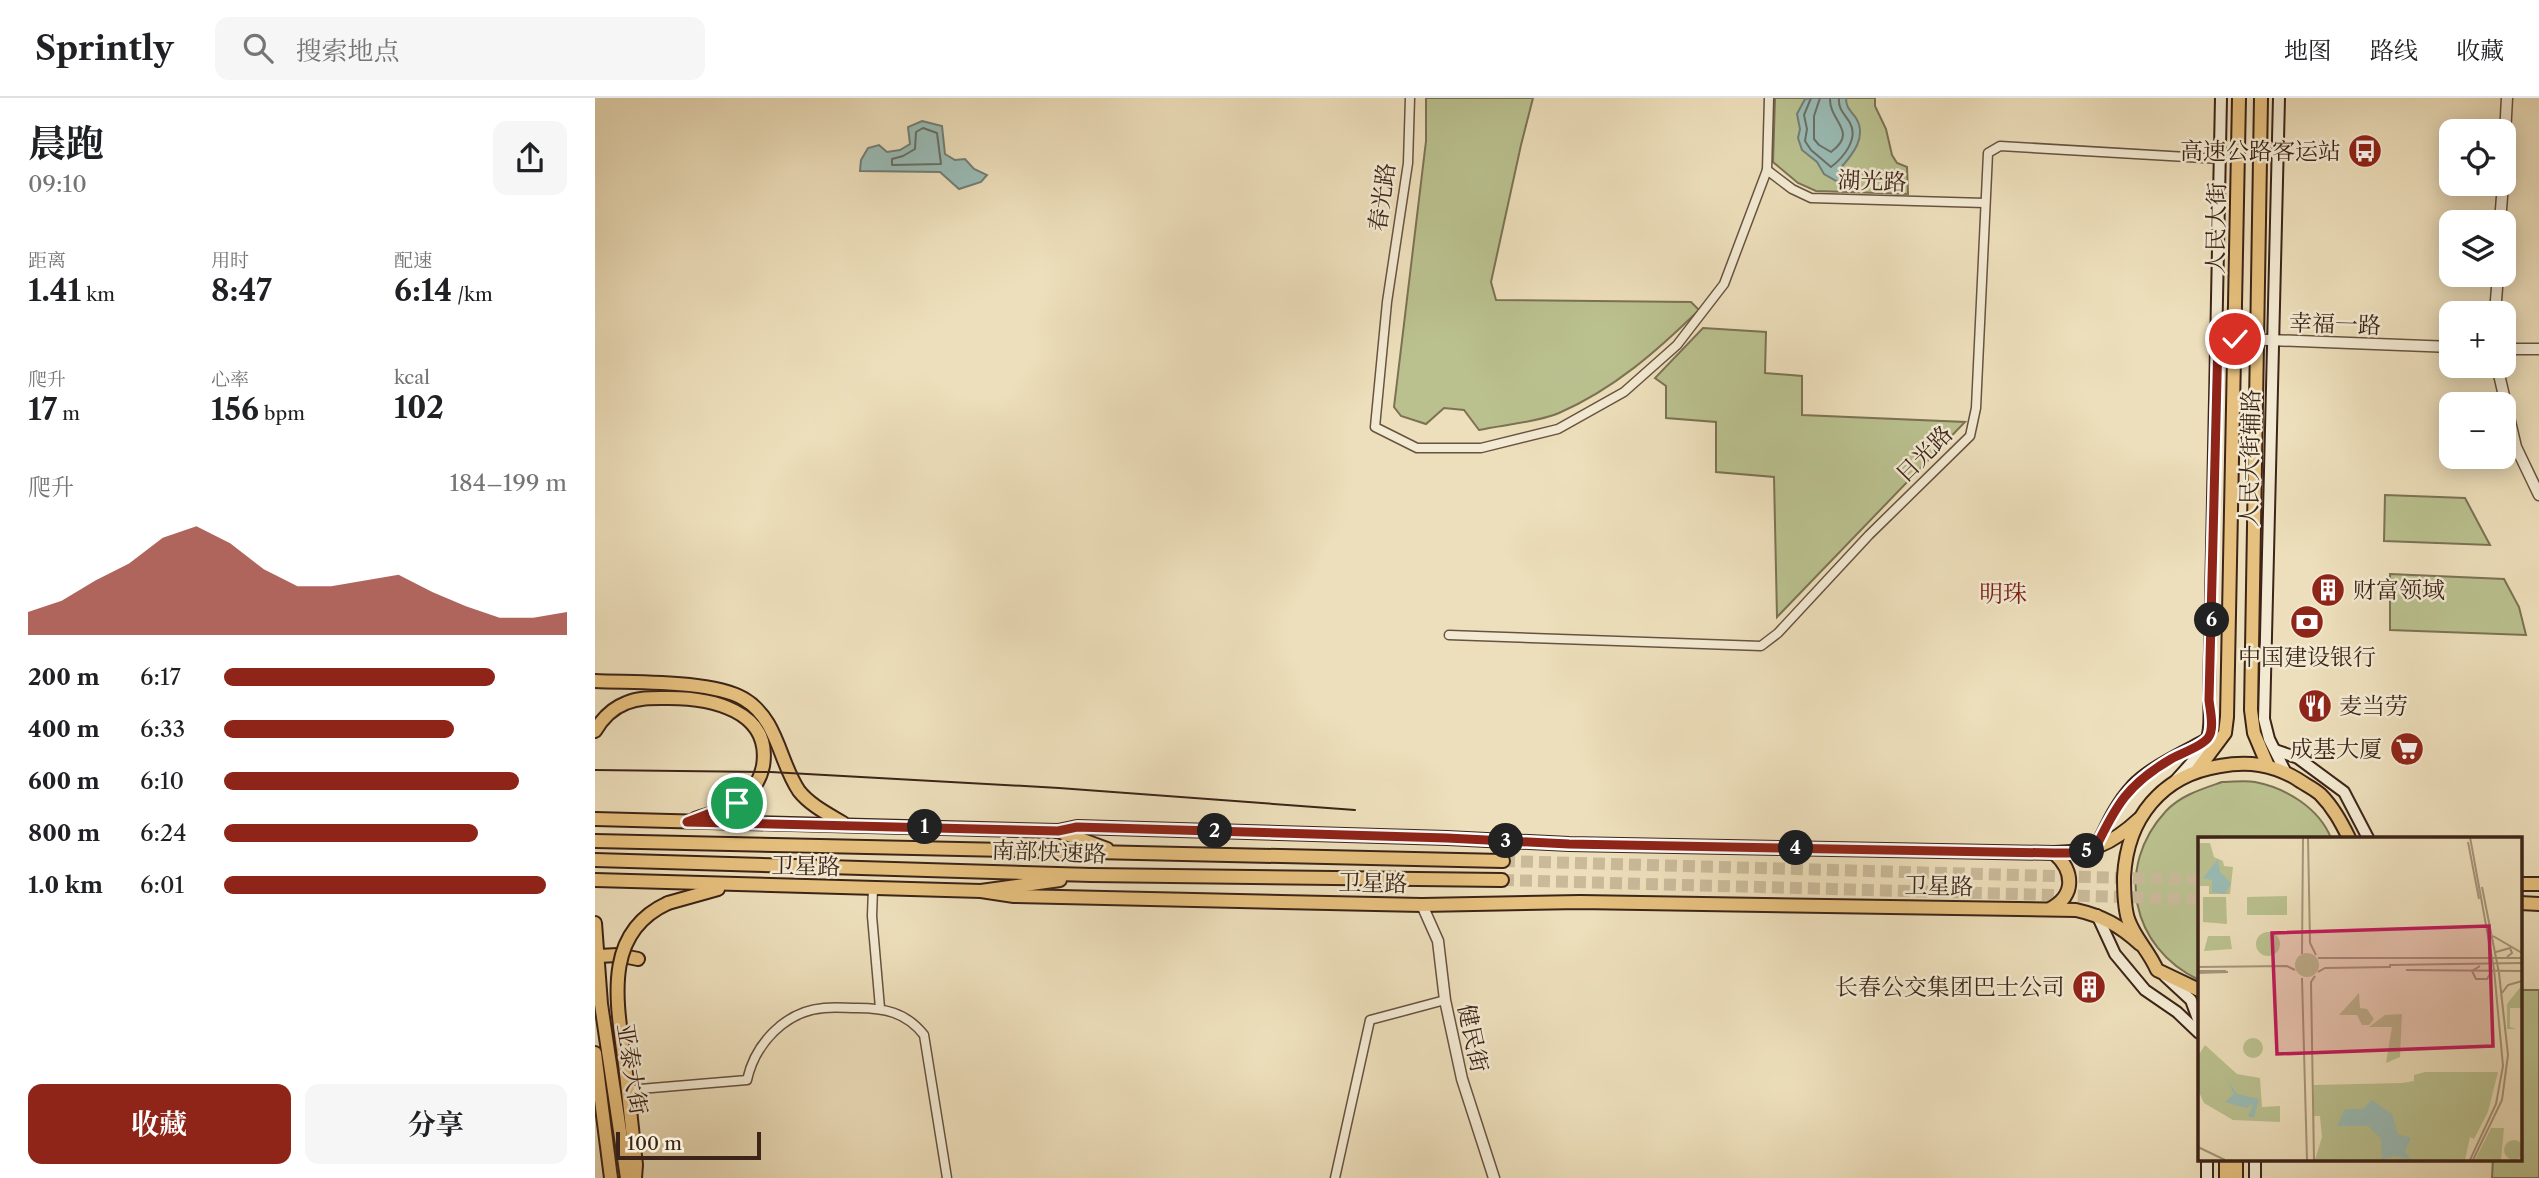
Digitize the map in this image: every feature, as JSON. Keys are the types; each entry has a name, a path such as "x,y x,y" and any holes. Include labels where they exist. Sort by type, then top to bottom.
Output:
{"main road":[{"name":"人民大街辅路","path":"2207,739 2211,731 2209,700 2221,98"},
{"name":"人民大街","path":"2198,769 2225,733 2226,725 2239,98"},
{"name":"人民大街","path":"2261,98 2251,710 2255,733 2268,766"},
{"name":"人民大街辅路","path":"2279,98 2264,719 2269,739 2286,773"},
{"path":"595,681 715,688 745,700 755,707 771,728 802,794 846,825"},
{"path":"595,731 615,708 627,702 647,698 713,701 733,709 748,720 763,749 761,775 737,803 687,822"},
{"path":"2198,1017 2191,1000 2157,970 2149,951 2140,944 2128,919 2124,893 2125,855 2139,819 2154,799 2173,783 2203,749 2207,739"},
{"path":"2095,849 2111,817 2132,786 2207,739"},
{"path":"2275,750 2298,758 2344,792 2367,837"},
{"path":"2173,783 2198,769 2243,762 2268,766 2318,792 2337,814 2348,837"},
{"name":"卫星路","path":"595,820 1058,831 1077,827 1569,844 2079,853 2109,843 2139,819"},
{"path":"1058,831 1118,853"},
{"name":"南部快速路","path":"595,841 1503,861"},
{"path":"2050,909 2063,900 2068,892 2068,871 2054,853"},
{"name":"南部快速路","path":"595,860 1091,875 1502,880"},
{"path":"981,891 1091,875"},
{"name":"卫星路","path":"595,880 729,886 981,891 1014,895 1422,905 1594,902 2077,910 2097,915 2120,926 2140,944"},
{"path":"2521,884 2539,884"},
{"path":"635,1178 636,1165 619,1006 618,968 621,953 631,932 645,915 668,903 729,886"},
{"path":"2521,904 2539,904"},
{"path":"2097,915 2115,954 2145,990 2177,1012 2198,1032"},
{"name":"亚泰大街","path":"595,923 601,1004 627,1178"},
{"path":"598,956 618,955 638,959"},
{"path":"2157,970 2190,983 2198,989"},
{"path":"595,1053 611,1178"},
{"path":"2207,1160 2207,1178"},
{"path":"2226,1160 2226,1178"},
{"path":"2236,1160 2236,1178"},
{"path":"2255,1160 2255,1178"}],"street":[{"name":"春光路","path":"1409,98 1408,163 1387,302 1375,427 1416,449 1481,448 1558,429 1624,392 1677,345 1724,284 1767,170"},
{"path":"1767,170 1769,98"},
{"path":"2506,119 2507,98"},
{"name":"日光路","path":"1449,635 1761,646 1778,633 1870,535 1969,436 1976,408 1988,153 2000,146 2221,159"},
{"name":"湖光路","path":"1767,170 1792,189 1811,198 1985,203"},
{"name":"幸福一路","path":"2218,338 2439,347"},
{"path":"2516,349 2539,349"},
{"path":"2500,378 2516,447 2539,495"},
{"path":"873,888 872,916 880,1008"},
{"name":"健民街","path":"1422,905 1438,941 1445,1000 1462,1079 1494,1178"},
{"path":"1335,1178 1370,1020 1445,1000"},
{"path":"628,1090 747,1080 751,1062 761,1045 795,1016 823,1008 880,1008 915,1024 923,1035 947,1178"}],"green space":[{"path":"1426,98 1533,98 1491,282 1496,300 1691,302 1699,310 1651,354 1616,381 1551,416 1479,430 1464,410 1444,408 1426,424 1401,416 1394,407 1426,141"},
{"path":"1775,98 1875,98 1875,106 1886,129 1892,155 1897,163 1907,167 1908,194 1816,191 1798,183 1773,162"},
{"path":"1703,328 1766,332 1765,373 1802,376 1802,415 1965,422 1777,617 1774,477 1716,472 1716,422 1666,418 1666,386 1655,378"},
{"path":"2385,495 2465,498 2490,545 2384,541"},
{"path":"2390,574 2504,579 2519,607 2526,635 2390,630"},
{"path":"2243,781 2267,785 2290,794 2310,809 2326,827 2331,837 2198,837 2198,979 2176,966 2158,948 2145,927 2137,904 2136,881 2140,857 2150,833 2172,805 2199,790 2222,782"},
{"path":"2521,990 2539,990 2539,1178 2492,1178 2493,1160 2521,1160"}],"water":[{"path":"1846,98 1848,107 1859,125 1857,146 1839,170 1843,177 1838,182 1824,174 1817,162 1802,150 1798,138 1800,129 1797,114 1805,99"},
{"path":"922,121 942,126 945,154 955,160 965,159 974,169 987,175 981,182 959,189 940,172 860,171 861,160 868,148 879,145 887,152 900,150 910,144 908,127"}],"tunnel":[{"path":"1503,861 2198,880"},
{"path":"1502,880 2198,899"}],"tram line":[{"path":"595,770 771,772 1059,788 1355,810"}],"place":[{"name":"高速公路客运站","path":"2365,151"},
{"name":"财富领域","path":"2328,590"},
{"name":"中国建设银行","path":"2307,622"},
{"name":"麦当劳","path":"2315,706"},
{"name":"成基大厦","path":"2407,749"},
{"name":"长春公交集团巴士公司","path":"2089,987"}],"district":[{"name":"明珠","path":"2003,594"}],"route":[{"path":"737,803 687,822 1058,831 1077,827 1569,844 2054,853 2079,853 2095,849 2111,817 2132,786 2207,739 2211,731 2209,700 2218,338 2235,339"}]}
